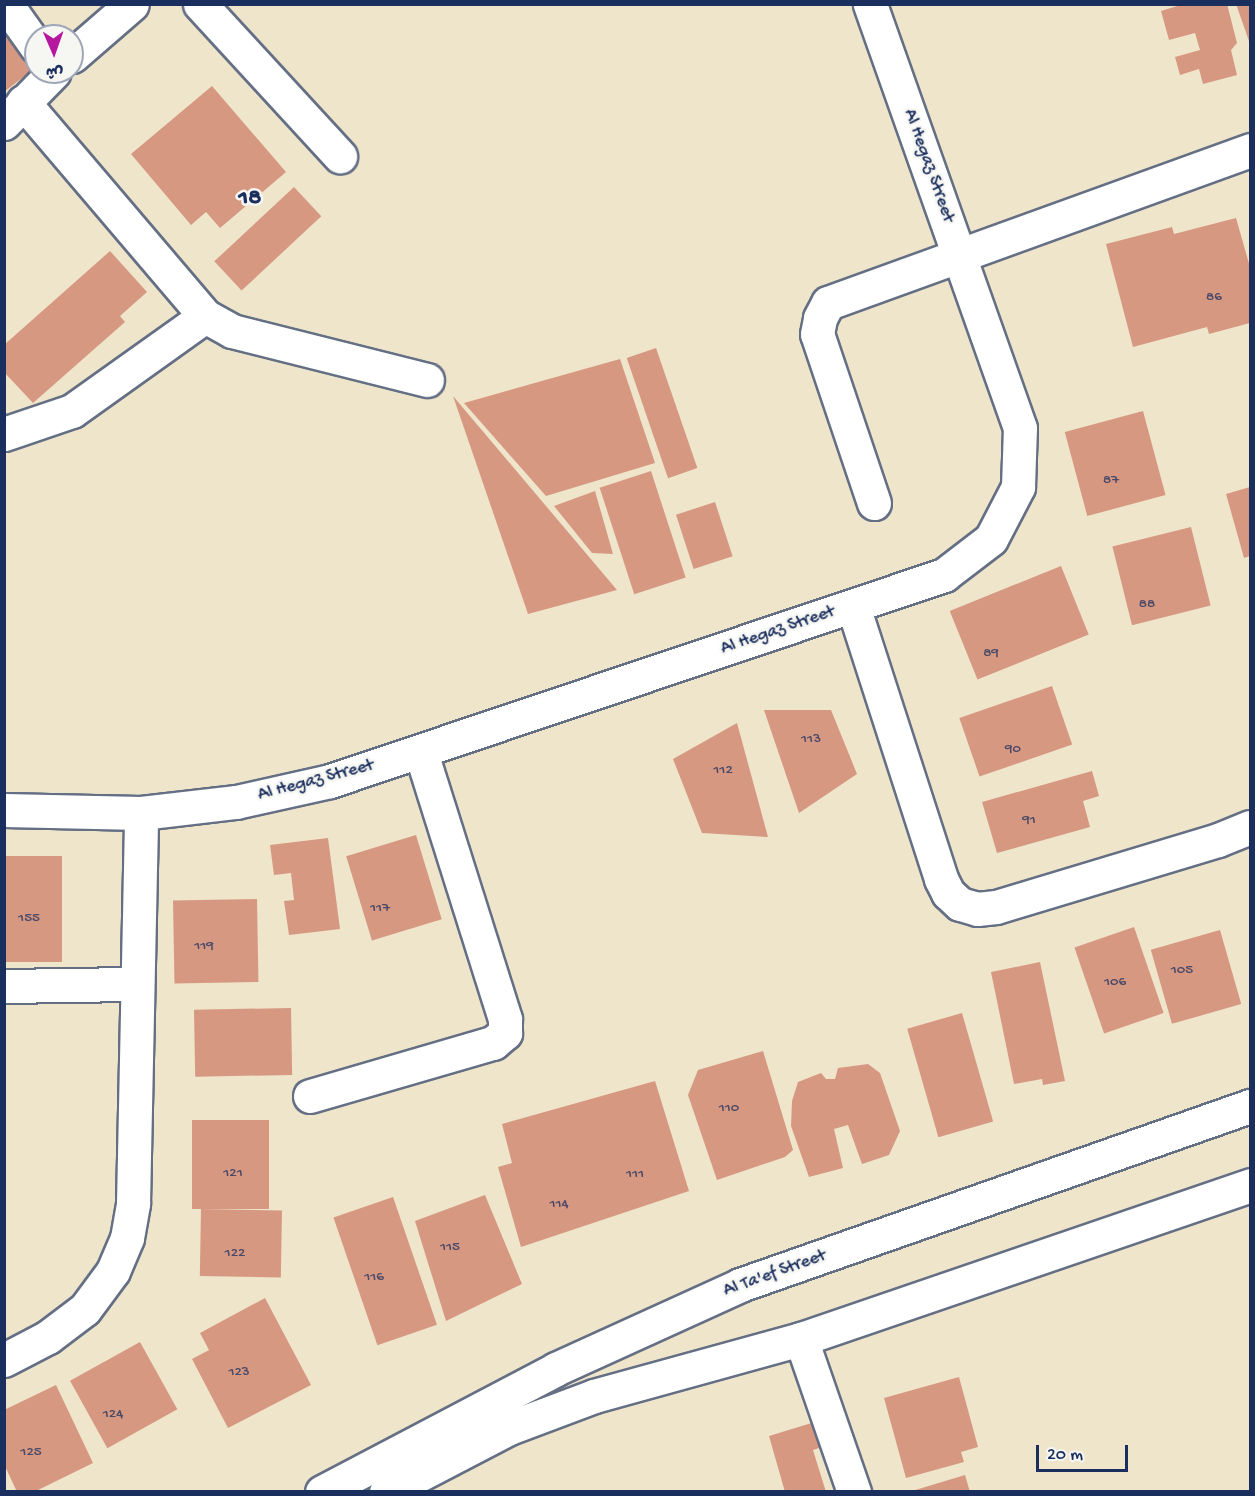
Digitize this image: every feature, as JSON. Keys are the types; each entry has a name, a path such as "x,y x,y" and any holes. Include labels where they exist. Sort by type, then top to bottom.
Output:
{"street":[{"path":"6,4 24,29"},
{"path":"84,46 132,4"},
{"path":"200,4 340,156"},
{"name":"Al Hegaz Street","path":"4,810 141,813 236,802 330,781 944,575 992,539 1018,487 1020,428 870,4"},
{"path":"42,84 14,112 205,316 232,332 427,380"},
{"path":"874,503 817,334 820,318 828,303 1251,150"},
{"path":"4,434 72,411 205,316"},
{"path":"852,606 941,879 948,893 960,904 977,909 996,907 1218,840 1251,827"},
{"path":"310,1096 494,1043 505,1033 505,1019 421,752"},
{"path":"4,1360 48,1337 85,1309 114,1271 127,1238 133,1203 141,813"},
{"path":"4,986 137,984"},
{"name":"Al Ta'ef Street","path":"321,1491 556,1369 740,1285 1251,1106"},
{"path":"386,1491 466,1448 544,1414 594,1396 801,1339 1251,1185"},
{"path":"801,1339 854,1491"}],"building":[{"path":"1184,4 1227,4 1237,43 1231,50 1237,75 1203,84 1199,69 1180,75 1175,57 1200,50 1195,33 1169,40 1161,11"},
{"path":"1236,4 1250,4 1250,44"},
{"path":"4,30 24,55 24,77 4,92"},
{"path":"212,86 286,172 220,228 206,212 191,225 131,154"},
{"path":"294,187 321,216 242,291 214,261"},
{"path":"1236,218 1250,267 1250,323 1209,334 1207,327 1133,347 1106,244 1172,227 1174,234"},
{"path":"110,251 147,292 120,316 125,322 33,403 4,372 4,345"},
{"path":"656,348 697,468 668,478 627,358"},
{"path":"620,359 655,463 546,496 464,403"},
{"path":"453,396 617,590 528,614"},
{"path":"1143,411 1166,495 1087,516 1065,432"},
{"path":"651,471 686,578 634,594 600,488"},
{"path":"1250,487 1250,556 1244,558 1226,494"},
{"path":"595,491 613,554 592,553 554,506"},
{"path":"715,502 733,556 694,569 676,515"},
{"path":"1191,527 1211,606 1132,625 1112,547"},
{"path":"1061,566 1089,635 977,680 950,611"},
{"path":"1052,686 1072,745 980,777 959,718"},
{"path":"764,710 831,710 857,774 799,813"},
{"path":"737,723 768,837 702,833 673,759"},
{"path":"1092,771 1099,796 1083,801 1090,827 997,853 982,802"},
{"path":"416,835 442,919 372,940 346,856"},
{"path":"328,838 340,929 289,935 284,901 294,900 291,873 274,875 270,845"},
{"path":"4,856 62,856 62,962 4,962"},
{"path":"257,899 258,982 174,983 173,900"},
{"path":"1134,927 1164,1013 1104,1034 1074,948"},
{"path":"1220,930 1241,1004 1172,1024 1151,950"},
{"path":"1040,962 1065,1081 1043,1085 1042,1079 1014,1084 991,972"},
{"path":"291,1008 292,1075 195,1077 194,1010"},
{"path":"962,1013 993,1122 938,1137 907,1029"},
{"path":"763,1051 793,1150 785,1157 717,1180 688,1095 698,1070"},
{"path":"868,1064 880,1073 900,1131 889,1155 862,1164 848,1125 834,1129 843,1168 809,1177 791,1126 792,1101 798,1082 821,1073 826,1079 835,1079 838,1068"},
{"path":"655,1081 689,1191 521,1247 498,1167 512,1163 502,1124"},
{"path":"192,1120 269,1120 269,1209 192,1209"},
{"path":"485,1195 522,1284 446,1321 415,1221"},
{"path":"393,1197 437,1325 377,1345 333,1218"},
{"path":"201,1209 282,1210 281,1277 200,1276"},
{"path":"265,1298 311,1385 228,1428 192,1359 209,1350 200,1333"},
{"path":"140,1342 177,1409 107,1448 70,1381"},
{"path":"959,1377 978,1447 961,1452 964,1462 906,1478 884,1398"},
{"path":"56,1385 93,1463 34,1492 17,1492 4,1464 4,1410"},
{"path":"818,1421 825,1446 813,1450 826,1492 785,1492 769,1436"},
{"path":"965,1475 970,1492 912,1492 912,1491"}],"district":[{"name":"18","path":"250,199"}]}
